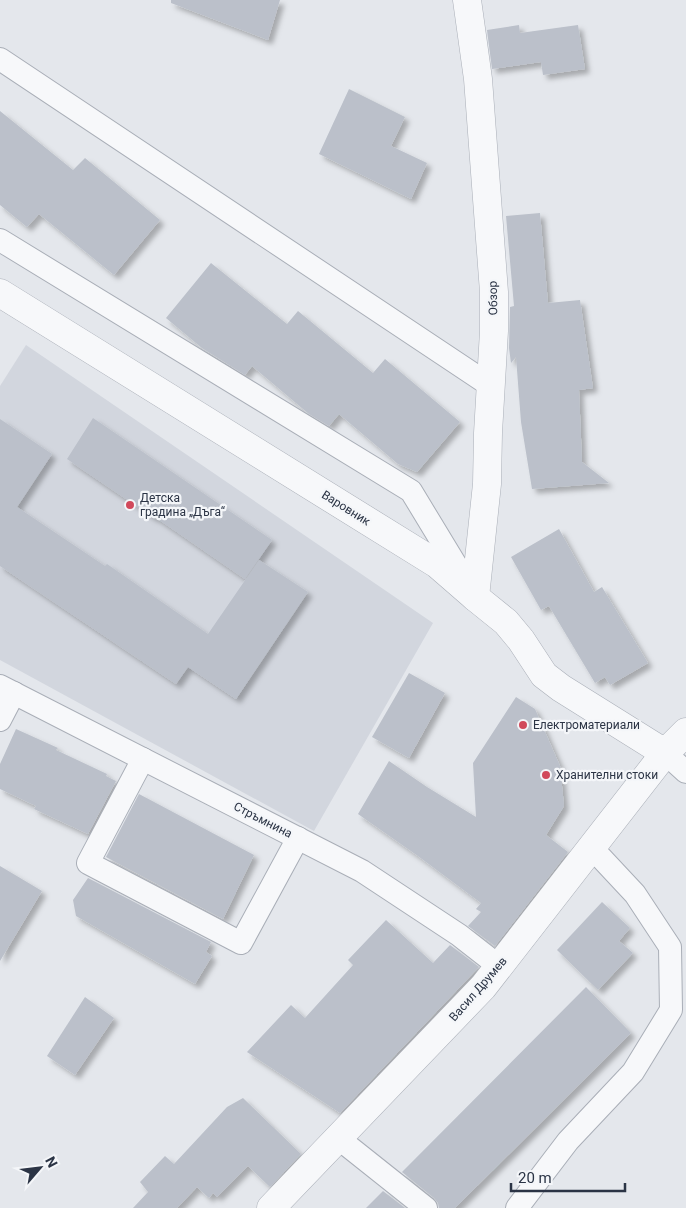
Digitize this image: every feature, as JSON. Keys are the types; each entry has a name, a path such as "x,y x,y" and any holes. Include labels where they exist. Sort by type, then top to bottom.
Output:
{"street":[{"name":"Обзор","path":"467,0 478,79 494,292 487,484 475,597"},
{"name":"Варовник","path":"0,293 437,564 506,622 521,640 544,675 561,688 665,753"},
{"name":"Васил Друмев","path":"271,1208 483,987 665,753 686,732"}],"lane":[{"path":"0,59 491,386"},
{"path":"0,240 411,490 475,597"},
{"name":"Стръмнина","path":"0,720 7,689 362,871 459,935 500,967"},
{"path":"665,753 686,772"},
{"path":"143,759 88,863 241,943 298,838"},
{"path":"517,1208 568,1141 632,1072 671,1010 670,947 635,894 592,848"},
{"path":"338,1138 426,1208"}],"shaded area":[{"name":"Детска градина „Дъга“","path":"26,345 433,623 314,831 0,660 0,386"}],"building":[{"path":"171,0 280,0 268,40 171,3"},
{"path":"519,25 520,33 578,25 585,69 543,75 541,62 492,69 487,30"},
{"path":"349,89 405,117 391,146 427,163 411,199 319,154"},
{"path":"0,111 73,170 85,158 160,220 114,275 39,214 27,227 0,205"},
{"path":"540,213 548,303 580,300 593,388 579,390 582,462 609,483 532,489 521,422 516,357 511,363 509,348 510,307 514,306 506,216"},
{"path":"211,263 287,324 298,311 373,373 385,359 460,422 417,472 398,464 339,414 329,426 309,414 252,366 245,375 202,348 166,318"},
{"path":"93,418 272,540 245,579 67,459"},
{"path":"0,419 52,454 17,507 105,566 107,564 208,634 259,560 308,592 236,699 188,667 176,684 0,566"},
{"path":"559,529 594,592 602,587 648,663 610,685 605,677 595,683 549,606 541,610 511,557"},
{"path":"409,673 445,693 409,758 372,737"},
{"path":"516,697 535,709 560,766 564,806 546,835 568,852 495,946 468,926 481,912 476,909 481,903 358,814 389,761 476,817 473,763"},
{"path":"16,729 58,748 56,750 107,774 106,776 116,781 88,834 34,809 36,806 0,789 0,764"},
{"path":"139,794 254,855 223,919 106,857"},
{"path":"0,866 42,891 0,961"},
{"path":"88,878 211,942 206,952 212,956 195,984 76,916 73,900"},
{"path":"602,902 630,928 619,941 633,953 598,990 557,950"},
{"path":"386,920 433,963 450,945 479,967 340,1113 247,1052 291,1005 305,1018 353,965 348,960"},
{"path":"586,987 631,1033 455,1208 439,1208 434,1198 402,1172"},
{"path":"85,997 114,1018 75,1075 47,1056"},
{"path":"243,1098 301,1154 270,1187 248,1166 217,1197 213,1193 209,1198 197,1187 177,1208 133,1208 148,1192 140,1182 165,1156 174,1164 227,1107"},
{"path":"383,1191 405,1208 366,1208"}],"place":[{"name":"Детска градина „Дъга“","path":"130,505"},
{"name":"Електроматериали","path":"523,725"},
{"name":"Хранителни стоки","path":"546,775"}]}
